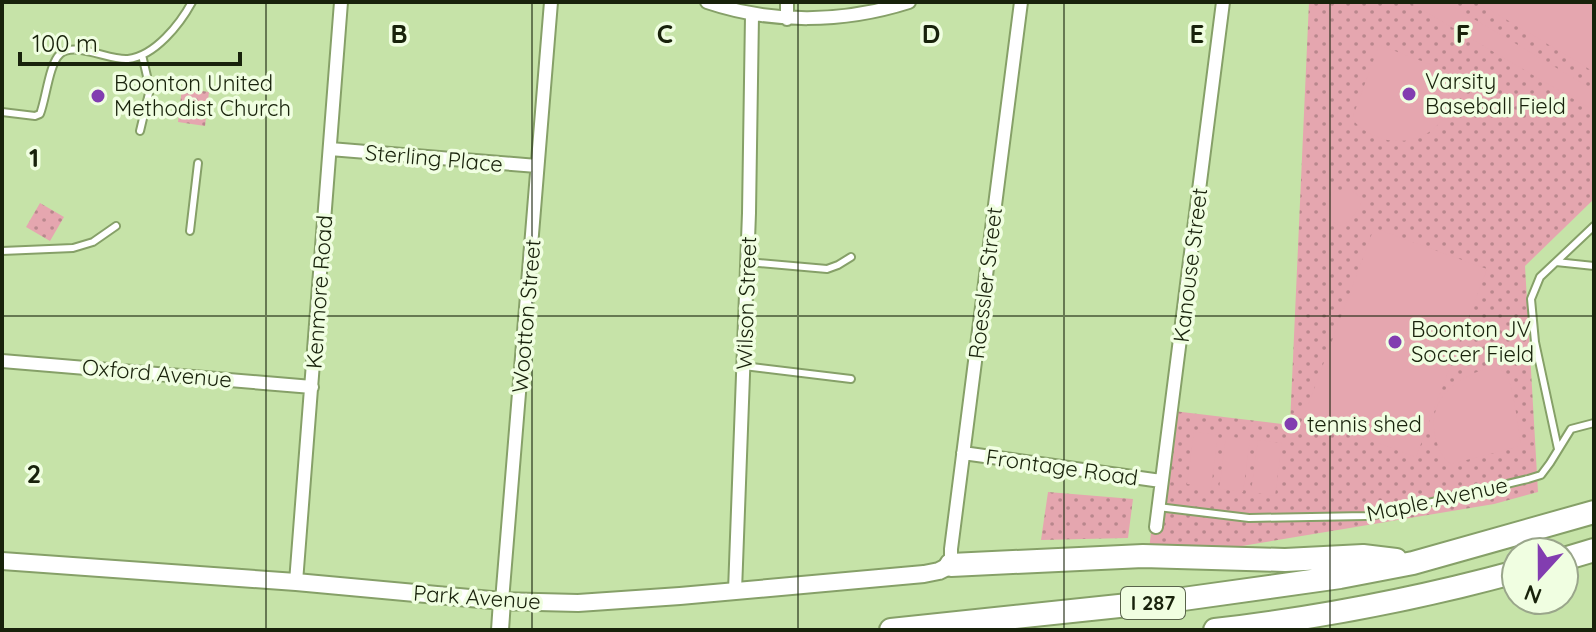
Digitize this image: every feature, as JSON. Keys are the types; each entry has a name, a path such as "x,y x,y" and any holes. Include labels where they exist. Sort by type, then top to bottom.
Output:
{"highway":[{"name":"I 287","path":"891,630 1230,594 1340,577 1413,563 1594,512"},
{"path":"951,565 1143,556 1285,560 1363,556 1413,563"},
{"name":"I 287","path":"1215,630 1346,611 1500,576"}],"street":[{"name":"Kenmore Road","path":"296,582 341,2"},
{"name":"Wootton Street","path":"500,630 551,2"},
{"path":"707,2 752,15 787,19 859,14 907,2"},
{"path":"787,2 787,19"},
{"name":"Roessler Street","path":"951,565 1021,2"},
{"name":"Kanouse Street","path":"1156,527 1223,2"},
{"name":"Wilson Street","path":"735,591 748,262 752,15"},
{"name":"Sterling Place","path":"330,149 537,166"},
{"name":"Oxford Avenue","path":"2,361 312,387"},
{"name":"Frontage Road","path":"963,453 1161,481"},
{"name":"Park Avenue","path":"2,561 296,582 502,601 578,603 924,574 951,565"}],"lane":[{"path":"2,112 24,116 40,114 55,64 59,55 67,51 80,50 117,59 142,55 167,37 192,2"},
{"path":"140,131 150,89 142,55"},
{"path":"190,231 198,163"},
{"path":"2,251 73,248 93,242 116,226"},
{"path":"1558,449 1535,342 1531,307 1534,287 1540,277 1594,226"},
{"path":"748,262 827,269 851,257"},
{"path":"1556,262 1594,266"},
{"path":"744,366 851,379"},
{"name":"Maple Avenue","path":"1158,507 1249,518 1386,513 1541,475 1572,428 1594,423"}],"shaded area":[{"path":"1309,2 1594,2 1594,199 1525,266 1538,492 1494,504 1218,550 1149,550 1165,410 1290,425"},
{"path":"1409,2 1445,2 1594,90 1594,111"},
{"path":"1477,2 1594,2 1594,72"},
{"name":"Varsity Baseball Field","path":"1379,45 1456,74 1455,94 1443,119 1420,137 1392,141 1364,130 1352,119"},
{"path":"182,88 209,92 205,126 178,122"},
{"path":"1351,190 1363,199 1354,216 1339,226 1331,219 1327,207 1331,193"},
{"path":"40,203 64,217 50,241 26,227"},
{"name":"Boonton JV Soccer Field","path":"1374,228 1487,269 1416,457 1304,416"},
{"path":"1486,369 1501,371 1508,378 1521,446 1451,464 1442,455 1437,443 1434,416 1438,405 1462,379"},
{"path":"1194,432 1218,435 1211,488 1187,484"},
{"path":"1226,436 1250,440 1243,492 1219,489"},
{"path":"1258,440 1282,443 1275,496 1251,492"},
{"path":"1048,492 1133,499 1128,538 1041,540"}],"place":[{"name":"Varsity Baseball Field","path":"1409,94"},
{"name":"Boonton United Methodist Church","path":"98,96"},
{"name":"Boonton JV Soccer Field","path":"1395,342"},
{"name":"tennis shed","path":"1291,424"}]}
